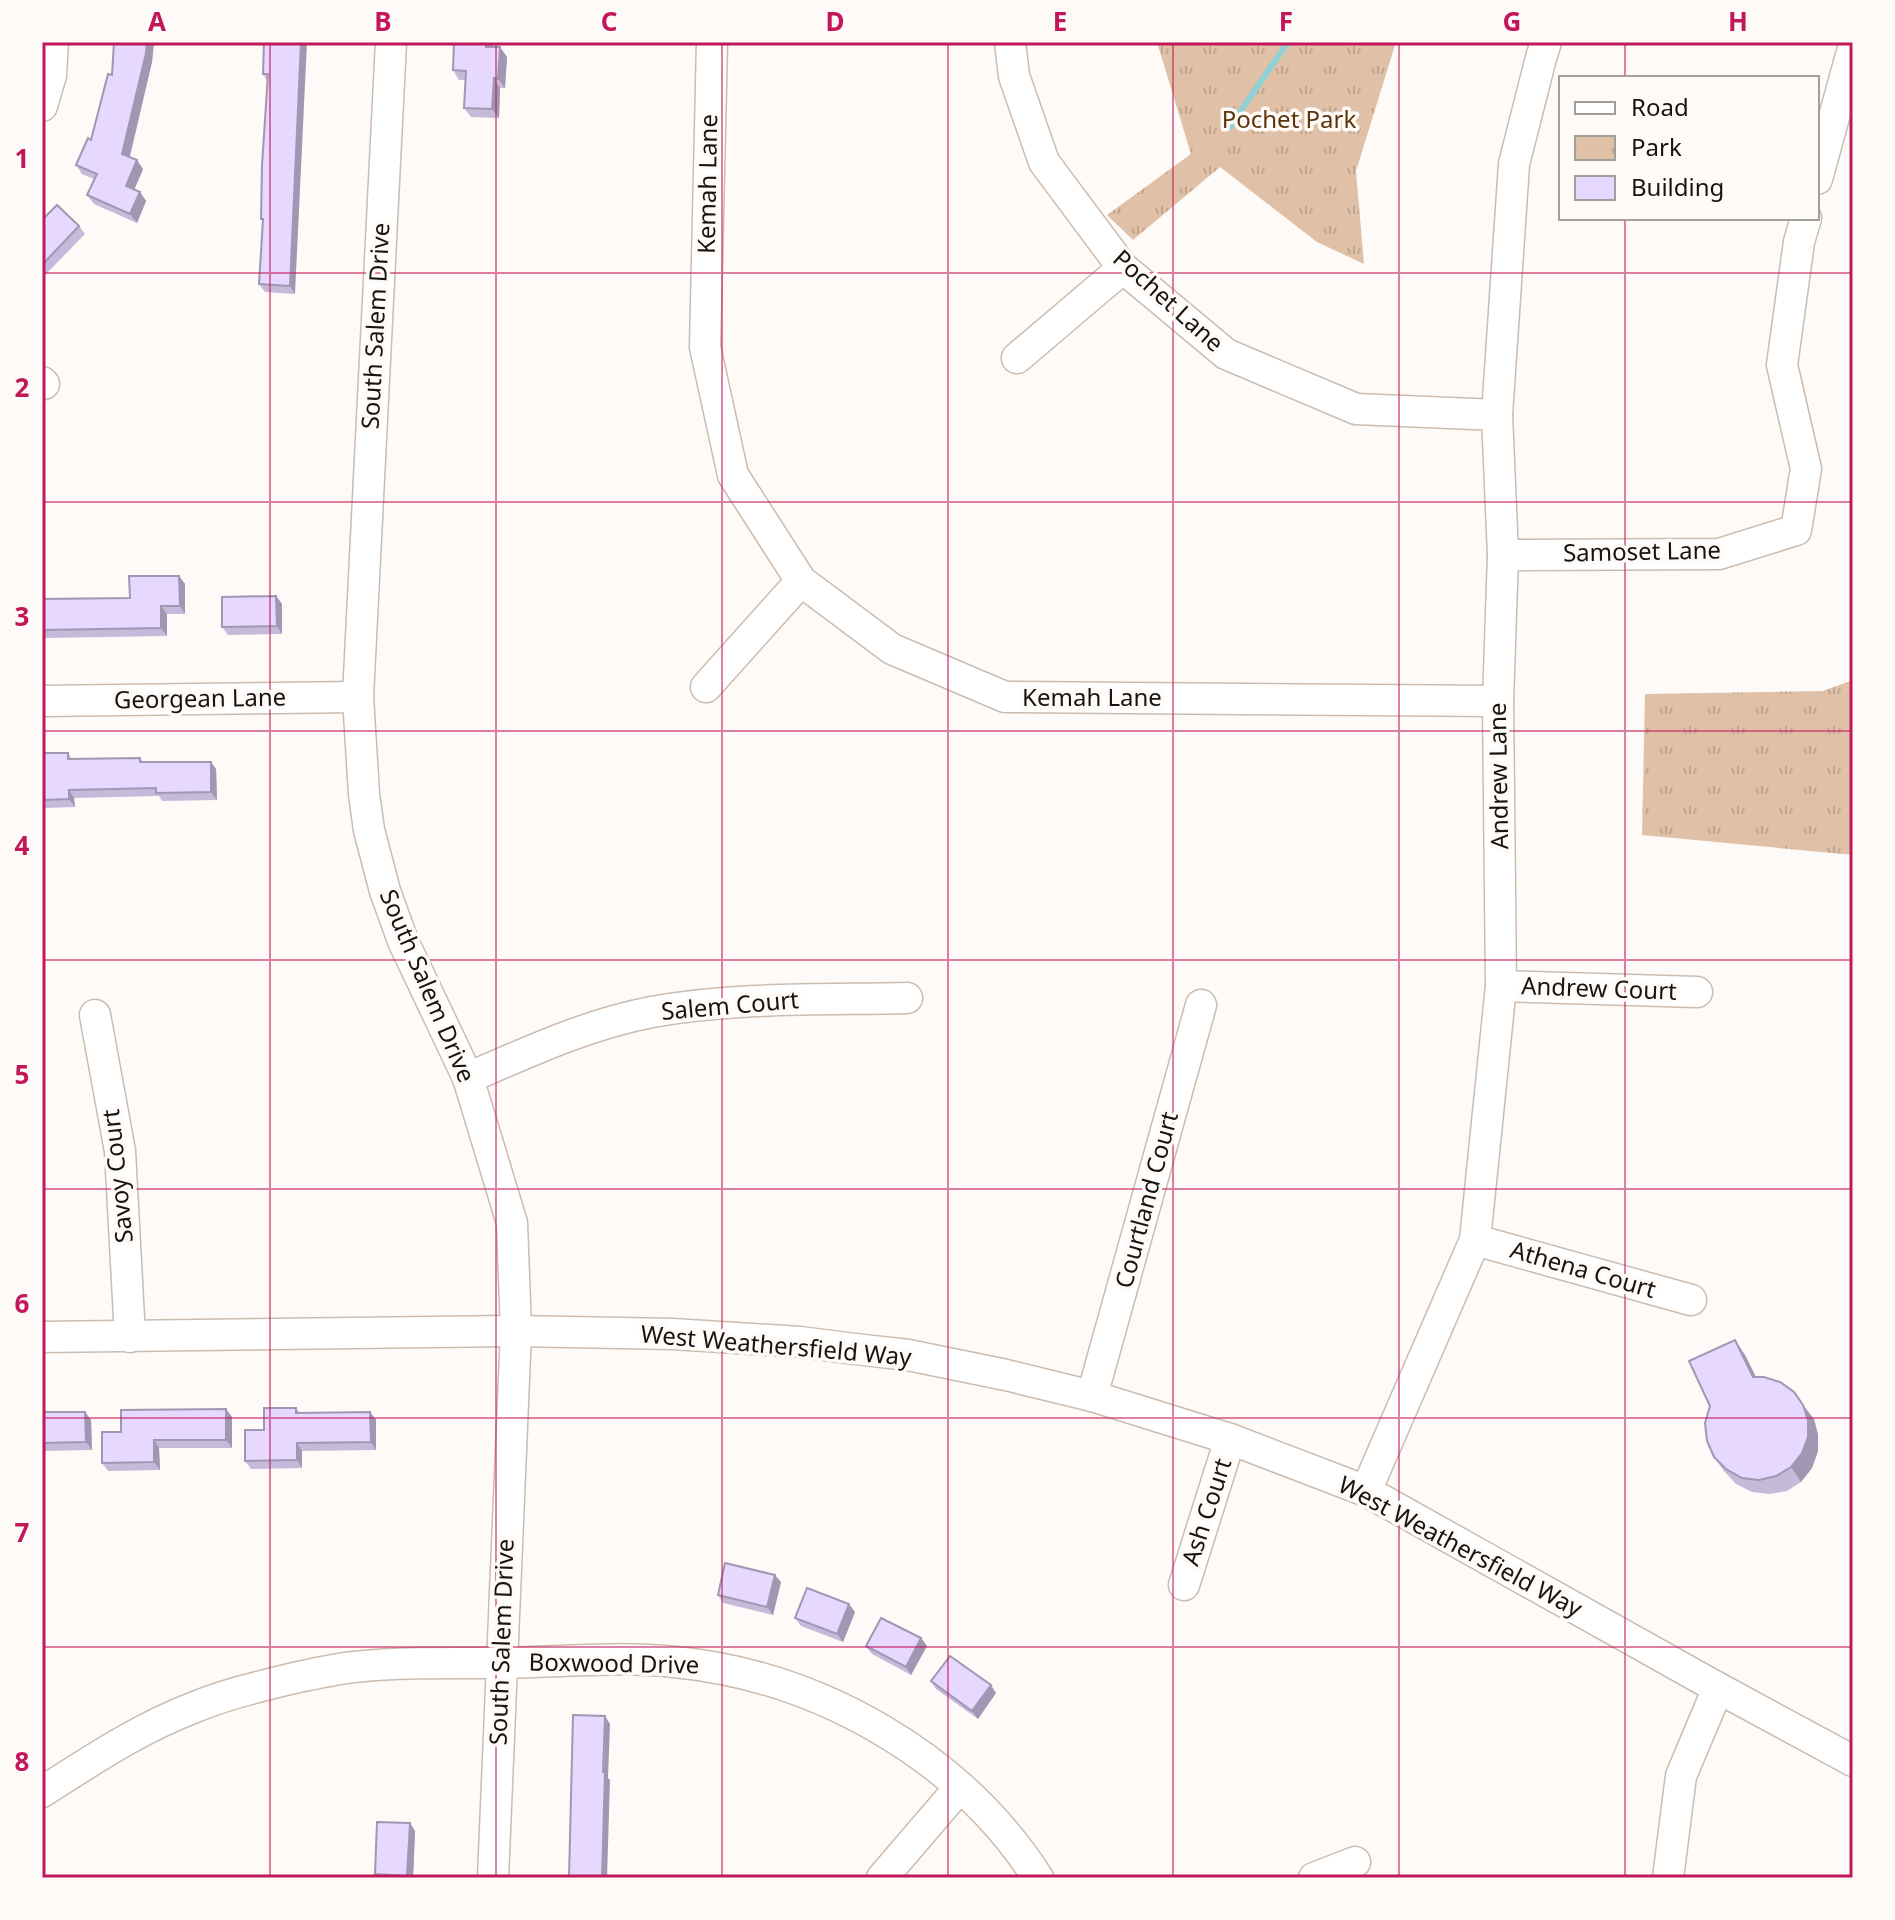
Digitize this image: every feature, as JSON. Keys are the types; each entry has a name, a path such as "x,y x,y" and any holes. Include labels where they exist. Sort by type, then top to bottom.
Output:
{"street":[{"path":"42,106 51,75 53,42"},
{"name":"South Salem Drive","path":"391,42 358,697 369,830 385,891 403,941 468,1078 512,1223 516,1331 493,1878"},
{"name":"Kemah Lane","path":"712,42 705,347 733,475 801,581 892,649 1005,697 1498,701"},
{"name":"Pochet Lane","path":"1010,42 1014,76 1044,162 1123,268 1226,354 1356,409 1497,415"},
{"name":"Andrew Lane","path":"1366,1491 1475,1240 1501,986 1498,701 1503,555 1497,415 1514,164 1546,42"},
{"path":"1819,172 1853,48"},
{"name":"Samoset Lane","path":"1503,555 1719,554 1796,530 1806,469 1782,365 1799,242 1805,220"},
{"path":"1017,358 1123,268"},
{"path":"706,687 801,581"},
{"name":"Georgean Lane","path":"42,701 358,697"},
{"name":"Andrew Court","path":"1501,986 1697,992"},
{"name":"Salem Court","path":"468,1078 550,1042 649,1013 703,1004 907,998"},
{"name":"Courtland Court","path":"1092,1396 1201,1005"},
{"name":"Savoy Court","path":"95,1015 120,1151 130,1337"},
{"name":"Athena Court","path":"1475,1240 1691,1300"},
{"name":"West Weathersfield Way","path":"42,1337 516,1331 673,1334 800,1342 957,1364 1092,1396 1230,1439 1366,1491 1853,1761"},
{"name":"Ash Court","path":"1184,1585 1230,1439"},
{"name":"Boxwood Drive","path":"42,1792 153,1725 244,1691 320,1672 352,1667 651,1660 742,1673 780,1684 855,1715 922,1755 960,1787 1018,1849 1038,1878"},
{"path":"1668,1878 1681,1776 1718,1688"},
{"path":"882,1878 960,1787"},
{"path":"1314,1878 1355,1862"}],"green space":[{"name":"Pochet Park","path":"1157,42 1396,42 1356,171 1364,264 1317,242 1220,167 1133,240 1107,215 1191,154"},
{"path":"1853,680 1853,855 1642,835 1645,694 1823,691"}],"building":[{"path":"114,42 147,42 122,154 137,160 126,186 140,192 130,214 87,195 97,174 76,165 88,138 91,140 108,74 112,75"},
{"path":"264,42 301,42 290,286 259,284 268,74 263,74"},
{"path":"454,42 486,42 486,47 500,47 492,109 464,108 466,71 453,70"},
{"path":"57,205 79,226 42,265 42,220"},
{"path":"129,576 179,576 180,606 161,606 161,628 42,630 42,599 130,598"},
{"path":"276,596 277,626 222,627 222,597"},
{"path":"42,753 68,753 68,759 140,758 140,762 211,762 211,792 156,793 156,788 69,790 69,799 42,800"},
{"path":"1735,1340 1753,1377 1780,1382 1794,1392 1808,1420 1808,1437 1802,1453 1791,1467 1776,1476 1759,1480 1742,1478 1714,1457 1707,1441 1705,1423 1710,1406 1689,1361"},
{"path":"264,1408 296,1408 296,1413 370,1412 371,1442 297,1443 297,1460 245,1461 245,1430 264,1430"},
{"path":"226,1409 226,1440 154,1440 154,1462 102,1463 102,1432 121,1432 121,1410"},
{"path":"42,1412 85,1412 86,1442 42,1443"},
{"path":"725,1563 775,1575 767,1607 718,1595"},
{"path":"807,1588 849,1604 837,1634 795,1618"},
{"path":"881,1618 921,1638 906,1667 866,1646"},
{"path":"950,1656 991,1685 972,1711 931,1681"},
{"path":"573,1715 605,1716 602,1878 569,1878"},
{"path":"377,1822 410,1823 407,1876 375,1874"}],"waterway":[{"path":"1229,128 1288,42"}]}
